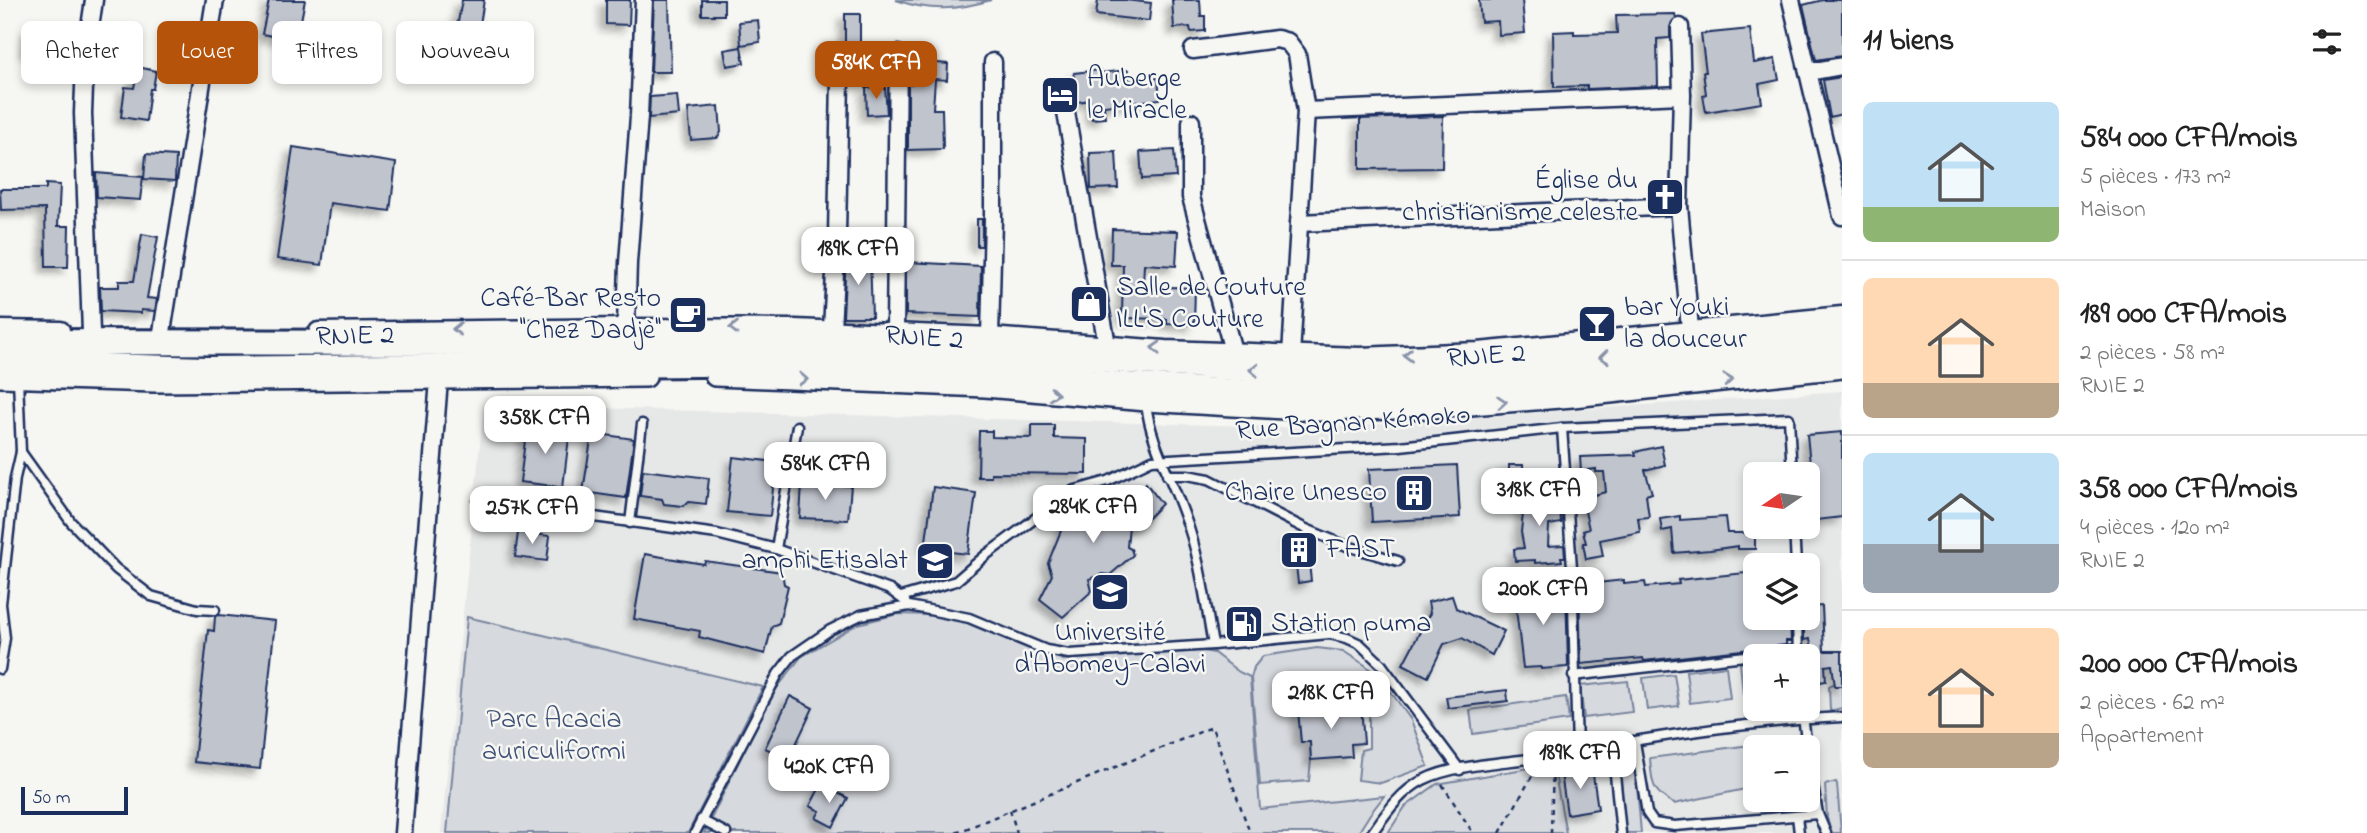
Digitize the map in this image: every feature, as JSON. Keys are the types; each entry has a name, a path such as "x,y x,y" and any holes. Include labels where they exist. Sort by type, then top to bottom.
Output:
{"highway":[{"name":"RNIE 2","path":"0,342 734,341 867,344 996,351 1146,384 1293,372 1425,370 1567,361 1842,332"},
{"name":"RNIE 2","path":"6,373 800,363 1286,394 1430,390 1569,381 1842,350"}],"street":[{"path":"91,332 83,113 85,61 94,0"},
{"path":"162,332 215,0"},
{"path":"626,327 644,0"},
{"path":"1791,0 1835,160 1842,216"},
{"path":"1680,27 1682,95 1679,206 1690,329"},
{"path":"1193,50 1277,39 1288,41 1297,54 1306,111 1291,355"},
{"path":"895,331 898,54"},
{"path":"990,336 993,62"},
{"path":"1809,72 1842,66"},
{"path":"832,329 840,78"},
{"path":"1062,90 1107,345"},
{"path":"1306,111 1682,95"},
{"path":"1191,122 1191,197 1233,351"},
{"path":"1299,223 1679,206"},
{"path":"0,329 91,332 626,327 832,329 1291,355 1360,356 1478,351 1842,314"},
{"path":"6,373 154,382 731,376 985,387 1146,384 1318,411 1433,408 1585,396 1842,368"},
{"path":"402,833 439,380"}],"lane":[{"path":"0,669 5,638 1,604 15,478 21,452 6,373"},
{"path":"1146,384 1148,422 1167,475 1185,514 1213,645"},
{"name":"Rue Bagnan Kémoko","path":"901,597 956,581 1072,491 1108,481 1152,460 1400,446 1562,428 1789,418 1791,462"},
{"path":"630,523 642,424"},
{"path":"776,549 797,426"},
{"path":"1562,428 1572,568 1577,750"},
{"path":"21,452 71,522 116,569 151,596 197,609 215,610"},
{"path":"1167,475 1209,479 1306,529 1347,546 1398,561"},
{"path":"478,501 717,534 776,549 890,590 909,606"},
{"path":"695,833 763,699 792,656 830,630 861,615 909,606 969,618 1046,650 1069,654 1329,634 1347,638 1360,645 1381,664 1460,770"},
{"path":"1573,676 1743,659"},
{"path":"1820,718 1842,717"},
{"path":"1372,833 1392,804 1405,792 1436,775 1577,750 1788,721"},
{"path":"1635,742 1650,819 1654,823 1675,830 1818,814 1826,833"},
{"path":"1612,745 1621,833"},
{"path":"1797,816 1799,833"},
{"path":"701,820 726,833"}],"path":[{"path":"956,833 1212,727 1250,833"},
{"path":"1551,833 1553,755"},
{"path":"1500,833 1543,757"},
{"path":"1436,775 1473,833"},
{"path":"1010,810 1017,833"},
{"path":"1502,829 1505,833"}],"shaded area":[{"name":"Université d'Abomey-Calavi","path":"1842,391 1842,833 441,833 484,405 1322,428"}],"green space":[{"path":"896,0 991,0 967,6 932,8"},
{"path":"898,614 966,620 1063,660 1192,649 1214,653 1250,677 1260,809 1384,796 1358,833 704,833 771,696 801,657 858,624"},
{"name":"Parc Acacia auriculiformi","path":"467,617 763,687 688,833 447,833"},
{"path":"1317,648 1343,651 1383,681 1411,720 1428,766 1381,783 1358,780 1361,750 1369,748 1369,715 1365,705 1299,710 1301,742 1310,742 1309,781 1260,785 1251,678 1254,667 1263,656"},
{"path":"1740,663 1743,663 1743,694"},
{"path":"1726,666 1730,698 1690,703 1686,671"},
{"path":"1674,674 1679,706 1647,710 1643,678"},
{"path":"1628,681 1632,712 1584,718 1580,686"},
{"path":"1842,683 1842,708 1830,711 1829,686"},
{"path":"1566,697 1569,720 1473,734 1470,710"},
{"path":"1743,746 1743,790 1674,804 1654,786 1650,758"},
{"path":"1634,751 1641,833 1624,833 1617,753"},
{"path":"1553,764 1566,833 1388,833 1405,807 1437,784"},
{"path":"1836,782 1841,833 1832,833 1827,818 1825,785"}],"building":[{"path":"269,0 305,0 301,21 272,21 272,36 262,34"},
{"path":"462,0 484,0 481,21 458,21"},
{"path":"606,0 630,0 629,25 606,24"},
{"path":"654,0 669,0 671,72 651,72"},
{"path":"702,0 724,0 724,15 702,15"},
{"path":"1098,0 1151,3 1149,21 1096,15"},
{"path":"1172,0 1200,0 1201,16 1205,16 1205,31 1191,32 1190,27 1174,28"},
{"path":"1479,0 1522,0 1525,33 1499,35 1498,21 1481,22"},
{"path":"1823,0 1842,0 1842,56 1816,60 1803,5"},
{"path":"845,14 860,14 860,47 845,47"},
{"path":"1675,14 1676,18 1670,27 1670,38 1657,39 1658,86 1587,89 1587,86 1554,87 1553,32 1617,33 1616,15"},
{"path":"758,20 760,42 741,45 739,22"},
{"path":"1750,29 1754,63 1775,59 1779,80 1759,84 1762,103 1706,112 1703,72 1706,72 1701,34"},
{"path":"741,47 744,63 727,66 724,50"},
{"path":"913,61 948,64 947,80 935,79 933,109 942,109 943,149 908,150 908,84 912,84"},
{"path":"143,68 156,71 153,89 150,89 146,121 121,117 125,87 134,88 135,84 143,84"},
{"path":"1100,70 1100,73 1128,70 1129,81 1158,78 1160,99 1104,106 1105,118 1092,119 1090,100 1077,102 1074,73"},
{"path":"1842,77 1842,114 1830,117 1823,80"},
{"path":"885,87 887,114 867,115 866,88"},
{"path":"677,95 679,115 649,118 650,97"},
{"path":"719,106 719,136 691,140 688,109"},
{"path":"1443,116 1442,168 1360,169 1360,119"},
{"path":"293,147 396,163 390,211 330,203 322,265 277,259"},
{"path":"1174,150 1176,177 1142,179 1140,152"},
{"path":"1116,152 1118,188 1091,189 1090,153"},
{"path":"146,154 176,156 175,181 144,179"},
{"path":"96,173 143,177 140,200 97,197"},
{"path":"46,184 60,185 58,226 69,226 68,267 46,267 45,209 1,210 0,189 46,189"},
{"path":"977,219 982,219 982,246 977,246"},
{"path":"1112,229 1178,231 1176,266 1144,264 1143,286 1195,288 1194,325 1167,324 1167,319 1122,318 1123,265 1111,265"},
{"path":"142,234 158,237 147,298 157,299 155,311 101,311 100,287 119,287 119,281 134,281"},
{"path":"870,255 872,317 843,317 846,256"},
{"path":"906,262 981,266 980,317 906,314"},
{"path":"527,424 570,429 563,487 520,482"},
{"path":"1032,425 1054,425 1054,438 1087,439 1087,474 991,473 991,477 978,477 979,431 992,431 992,437 1032,438"},
{"path":"1842,432 1842,517 1820,520 1820,462 1810,462 1807,435"},
{"path":"592,433 634,439 626,498 583,492"},
{"path":"1661,446 1665,465 1645,470 1652,493 1646,495 1649,517 1638,518 1640,532 1600,540 1603,556 1586,559 1583,531 1589,529 1582,498 1606,492 1604,472 1596,472 1596,469 1581,471 1580,457 1636,455 1635,452"},
{"path":"733,457 776,462 770,516 727,512"},
{"name":"Chaire Unesco","path":"1457,465 1460,517 1372,522 1369,469"},
{"path":"1509,465 1523,465 1524,486 1509,486"},
{"path":"643,470 709,478 706,504 664,504 662,499 640,496"},
{"path":"802,483 851,486 848,520 800,518"},
{"path":"1146,483 1162,504 1139,527 1129,526 1127,547 1133,555 1110,575 1102,574 1089,579 1092,591 1063,617 1040,599 1052,575 1048,563 1064,523 1057,510 1075,497 1078,501 1083,497 1092,504 1123,498 1127,502 1142,490"},
{"name":"amphi Etisalat","path":"933,487 976,493 968,554 925,549"},
{"path":"1539,491 1540,495 1559,492 1561,523 1549,525 1548,546 1564,545 1565,557 1561,557 1562,561 1515,561 1514,549 1524,548 1520,494"},
{"path":"1680,516 1680,520 1725,517 1727,533 1743,533 1743,539 1755,539 1755,549 1738,549 1738,546 1674,553 1672,529 1662,531 1660,519"},
{"path":"518,532 550,536 547,561 515,557"},
{"name":"FAST","path":"1304,535 1311,581 1298,583 1296,565 1292,566 1288,538"},
{"path":"645,554 704,564 705,561 782,572 784,584 788,586 779,623 772,626 765,654 699,637 700,631 634,619"},
{"path":"1743,573 1743,630 1791,630 1791,641 1786,641 1786,644 1743,644 1743,650 1644,661 1643,658 1581,664 1579,585 1624,580 1624,584 1645,582 1646,587 1679,584 1678,580"},
{"path":"1566,586 1568,665 1541,669 1523,668 1516,608 1519,608 1517,589"},
{"path":"1452,596 1456,608 1504,631 1492,655 1462,638 1444,644 1428,677 1403,664 1430,613 1428,602"},
{"path":"1820,606 1824,651 1842,651 1842,686 1835,686 1832,665 1825,666 1826,681 1820,682 1820,644 1811,644 1810,639 1804,640 1804,630 1820,630"},
{"path":"215,616 275,621 260,769 194,762 208,630 214,631"},
{"path":"1507,690 1508,701 1448,708 1446,697"},
{"path":"790,696 813,708 789,759 765,748"},
{"path":"1361,706 1364,743 1351,744 1352,757 1311,760 1310,742 1301,742 1298,710"},
{"path":"1592,768 1598,809 1567,814 1561,773"},
{"path":"821,785 848,798 833,827 816,818 820,811 810,806"}],"place":[{"name":"Auberge le Miracle","path":"1060,95"},
{"name":"Église du christianisme celeste","path":"1665,197"},
{"name":"Salle de Couture ILL'S Couture","path":"1089,304"},
{"name":"Café-Bar Resto ''Chez Dadjè''","path":"688,315"},
{"name":"bar Youki la douceur","path":"1597,324"},
{"name":"Chaire Unesco","path":"1414,493"},
{"name":"FAST","path":"1299,550"},
{"name":"amphi Etisalat","path":"935,561"},
{"name":"Université d'Abomey-Calavi","path":"1110,592"},
{"name":"Station puma","path":"1244,624"}]}
